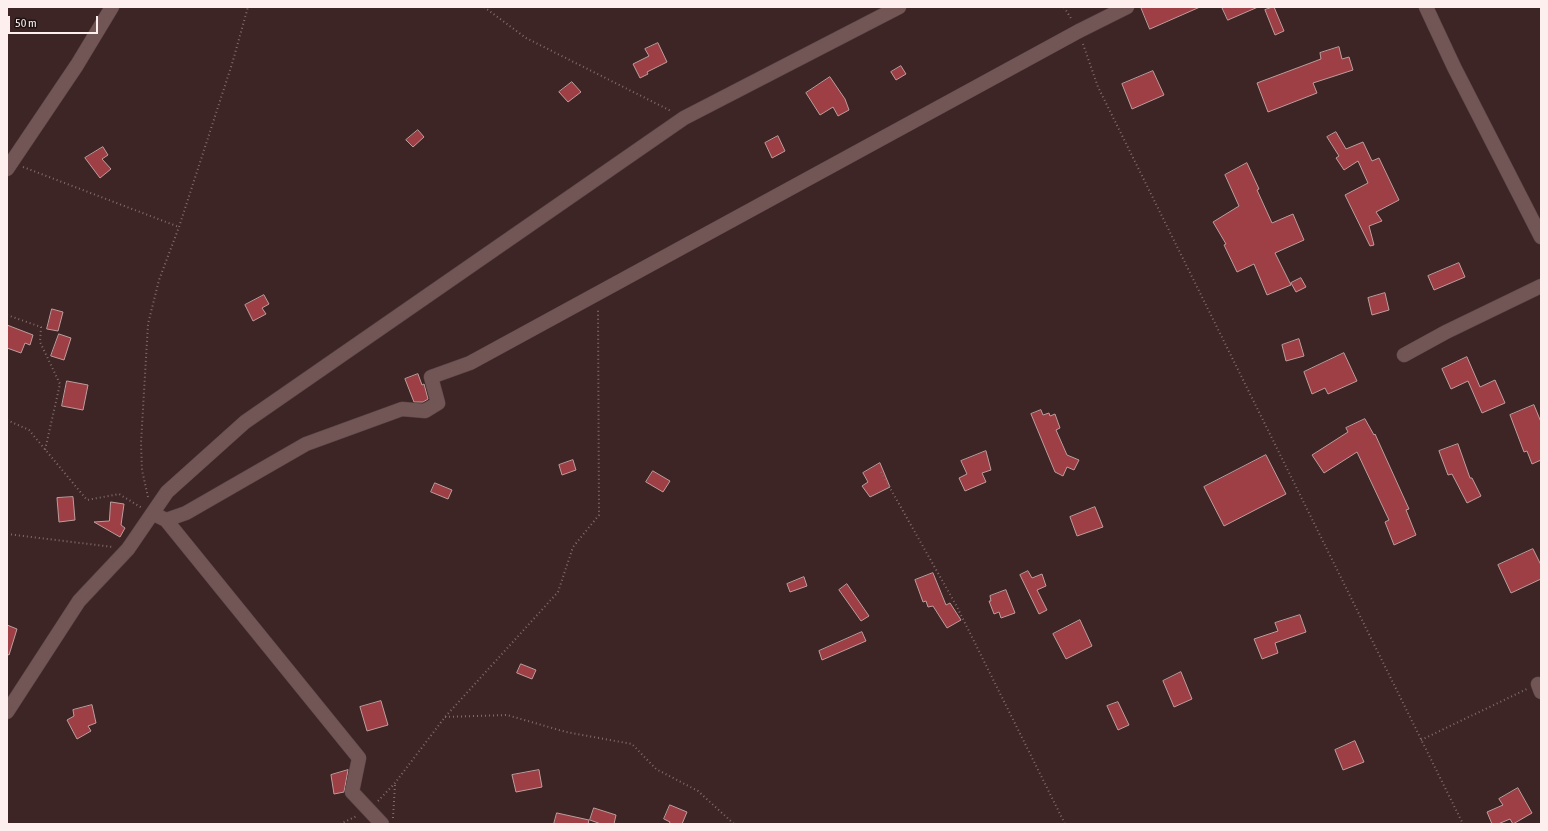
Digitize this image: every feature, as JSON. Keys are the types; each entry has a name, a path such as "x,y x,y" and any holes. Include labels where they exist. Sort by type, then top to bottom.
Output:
{"street":[{"path":"9,165 78,65 112,7"},
{"path":"7,712 79,602 128,549 167,492 245,422 684,118 899,7"},
{"path":"166,520 186,513 306,444 402,409 425,411 438,403 431,377 470,363 1078,31 1127,7"},
{"path":"1426,7 1454,67 1541,237"},
{"path":"1404,355 1446,332 1541,286"},
{"path":"152,514 166,520 359,758 352,792 382,824"}],"path":[{"path":"152,514 142,470 141,443 148,324 159,280 179,227 232,64 248,7"},
{"path":"484,7 526,38 684,118"},
{"path":"1064,7 1078,31 1098,87 1463,824"},
{"path":"9,165 179,227"},
{"path":"340,824 369,810 395,783 445,717 558,592 573,547 599,515 598,292"},
{"path":"7,315 41,327 40,342 60,384 45,450"},
{"path":"7,420 29,430 87,500 119,494 152,514"},
{"path":"881,472 956,605 1066,824"},
{"path":"7,534 128,549"},
{"path":"1421,740 1539,688"},
{"path":"445,717 506,715 566,732 632,744 656,769 698,791 734,824"},
{"path":"393,824 395,783"}],"building":[{"path":"1141,7 1200,7 1150,29"},
{"path":"1222,7 1258,7 1228,20"},
{"path":"1274,7 1284,31 1275,35 1265,10"},
{"path":"658,43 667,62 647,72 648,74 640,78 633,64 649,56 645,49"},
{"path":"1339,47 1342,59 1349,57 1353,70 1313,83 1317,93 1268,112 1257,83 1321,59 1320,53"},
{"path":"901,66 906,74 896,80 891,72"},
{"path":"1153,71 1164,95 1132,109 1122,84"},
{"path":"830,77 845,99 849,110 838,116 833,107 820,115 806,93"},
{"path":"572,82 581,92 568,102 559,92"},
{"path":"418,130 424,137 413,147 406,140"},
{"path":"1336,132 1346,149 1363,142 1372,161 1379,158 1399,200 1376,212 1382,221 1369,226 1374,245 1370,246 1345,195 1368,183 1358,161 1344,170 1336,158 1339,156 1327,137"},
{"path":"778,136 785,151 772,158 765,143"},
{"path":"103,147 108,155 102,159 111,169 100,178 85,158"},
{"path":"1247,163 1272,223 1293,214 1304,240 1275,253 1291,285 1267,295 1254,264 1237,272 1224,245 1226,244 1213,222 1239,206 1225,175"},
{"path":"1459,263 1465,277 1434,290 1428,276"},
{"path":"1301,278 1306,287 1296,292 1291,283"},
{"path":"1385,293 1389,310 1372,315 1368,298"},
{"path":"264,295 269,304 262,308 266,314 253,321 245,305"},
{"path":"52,309 63,312 58,331 47,329"},
{"path":"7,325 33,335 30,345 25,343 21,353 7,348"},
{"path":"59,334 71,338 64,360 51,356"},
{"path":"1299,339 1304,356 1286,361 1282,345"},
{"path":"1344,353 1357,381 1328,394 1325,388 1312,394 1304,372"},
{"path":"1467,357 1480,387 1495,380 1505,403 1482,413 1468,381 1451,389 1442,369"},
{"path":"418,374 422,385 424,384 428,399 423,402 414,402 405,379"},
{"path":"67,381 88,385 83,410 62,406"},
{"path":"1534,405 1541,422 1541,460 1532,464 1527,451 1524,452 1510,415"},
{"path":"1041,410 1043,415 1049,413 1050,416 1055,414 1060,428 1056,430 1067,455 1079,460 1074,470 1067,467 1063,476 1055,472 1031,414"},
{"path":"1365,419 1374,435 1375,434 1409,509 1406,510 1416,535 1394,545 1385,522 1389,520 1357,452 1324,473 1312,455 1348,432 1346,428"},
{"path":"1458,444 1470,478 1472,478 1481,496 1467,503 1452,474 1448,475 1439,451"},
{"path":"986,451 991,470 982,473 986,482 965,491 959,478 967,474 961,461"},
{"path":"1266,455 1286,494 1224,526 1204,487"},
{"path":"573,460 576,470 562,475 559,465"},
{"path":"880,463 890,487 870,497 862,486 868,482 863,473"},
{"path":"653,471 670,481 663,492 646,482"},
{"path":"435,483 452,490 448,499 431,492"},
{"path":"73,497 75,520 59,522 57,498"},
{"path":"111,502 124,504 121,525 125,528 120,537 94,522 109,521"},
{"path":"1095,507 1103,527 1077,536 1070,517"},
{"path":"1533,549 1541,565 1541,579 1511,593 1498,565"},
{"path":"1028,571 1032,578 1042,574 1046,586 1037,590 1047,610 1039,614 1020,575"},
{"path":"933,573 946,605 950,603 961,620 947,628 933,606 928,607 926,601 923,602 915,580"},
{"path":"804,577 807,586 790,592 787,584"},
{"path":"847,584 869,616 861,621 839,590"},
{"path":"1006,590 1015,613 1001,618 999,612 994,614 989,601 991,601 990,596"},
{"path":"1300,615 1306,632 1275,643 1278,653 1262,659 1254,639 1278,631 1275,623"},
{"path":"1080,620 1092,646 1066,659 1053,634"},
{"path":"7,625 17,629 9,655 7,654"},
{"path":"862,632 866,641 822,660 819,651"},
{"path":"521,664 536,670 532,679 517,673"},
{"path":"1181,672 1192,699 1174,707 1163,681"},
{"path":"381,701 388,725 367,731 360,707"},
{"path":"1118,702 1129,725 1118,730 1107,706"},
{"path":"92,705 96,723 88,726 91,731 77,739 67,720 74,716 73,710"},
{"path":"1355,741 1364,762 1343,770 1335,750"},
{"path":"348,770 344,792 334,794 331,775"},
{"path":"539,770 542,787 516,792 512,775"},
{"path":"1518,788 1532,813 1513,824 1510,819 1498,824 1492,824 1487,812 1503,805 1499,799"},
{"path":"670,805 687,812 682,824 669,824 670,822 664,819"},
{"path":"594,808 616,815 614,824 601,824 590,820"},
{"path":"557,813 589,820 588,824 554,824"}]}
